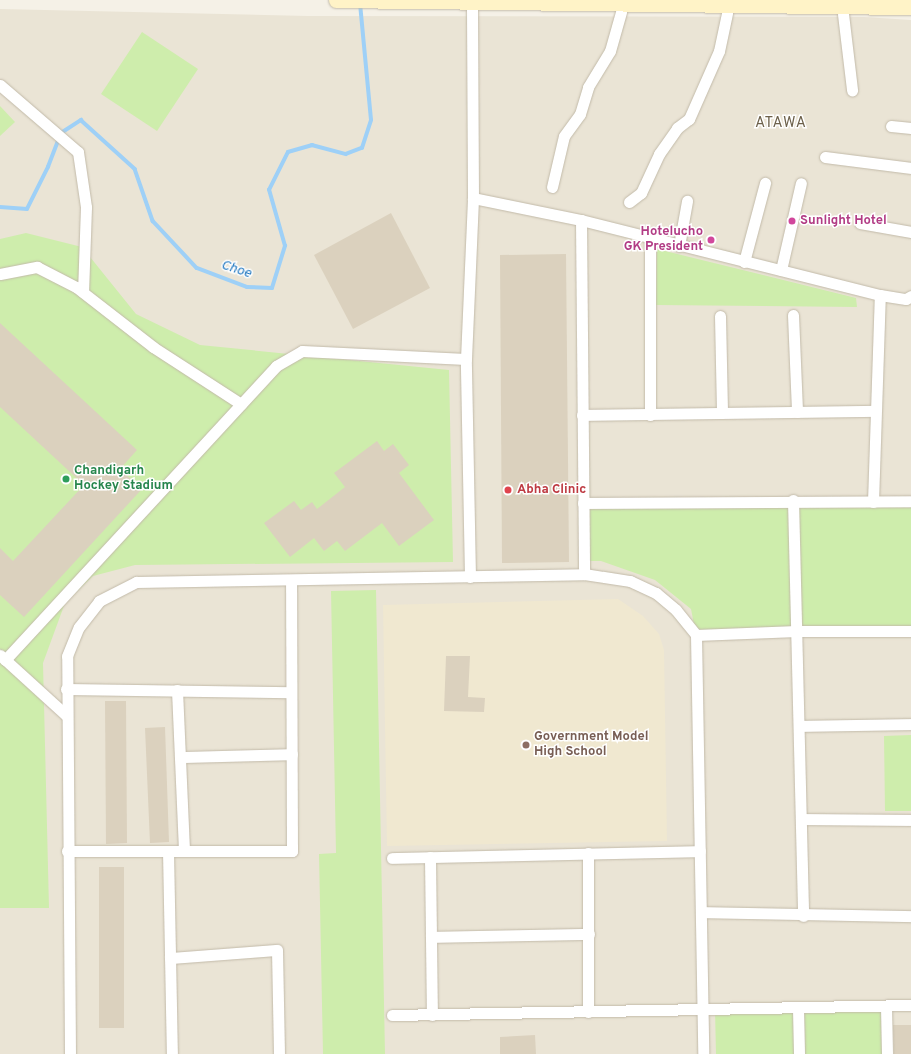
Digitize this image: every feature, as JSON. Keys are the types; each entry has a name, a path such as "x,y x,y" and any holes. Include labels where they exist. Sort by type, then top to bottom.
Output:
{"main road":[{"path":"336,0 391,2 911,8"}],"street":[{"path":"470,577 466,359 473,198 472,3"},
{"path":"552,187 564,136 580,114 588,87 610,51 621,12"},
{"path":"629,202 641,193 659,154 677,128 689,119 720,51 727,13"},
{"path":"843,14 852,90"},
{"path":"0,85 78,152 86,207 83,292"},
{"path":"891,126 911,128"},
{"path":"825,157 911,168"},
{"path":"744,262 765,183"},
{"path":"780,270 801,183"},
{"path":"473,198 581,220 650,239 880,294 906,299 911,296"},
{"path":"679,246 686,201"},
{"path":"581,220 584,574"},
{"path":"860,223 911,232"},
{"path":"650,239 650,415"},
{"path":"0,274 37,267 83,292 153,347 241,404"},
{"path":"874,502 875,411 880,294"},
{"path":"793,315 796,412"},
{"path":"720,316 722,413"},
{"path":"66,715 2,658 276,366 302,351 466,359"},
{"path":"582,416 875,411"},
{"path":"583,503 793,500 874,502 911,501"},
{"path":"793,500 803,819 803,916"},
{"path":"70,1054 67,851 67,656 79,627 99,601 136,582 584,574 630,581 656,593 676,610 696,635 703,1054"},
{"path":"67,851 292,851 291,580"},
{"path":"696,635 797,631 911,631"},
{"path":"66,689 292,692"},
{"path":"177,690 184,851"},
{"path":"800,726 911,724"},
{"path":"180,757 292,754"},
{"path":"803,819 911,820"},
{"path":"392,858 700,850"},
{"path":"168,851 172,1054"},
{"path":"588,853 588,1012"},
{"path":"430,857 432,1014"},
{"path":"701,912 803,916 911,916"},
{"path":"431,937 588,934"},
{"path":"170,958 277,950 279,1054"},
{"path":"392,1015 911,1005"},
{"path":"886,1006 887,1054"},
{"path":"798,1008 799,1054"}],"shaded area":[{"path":"0,9 308,16 864,17 911,20 911,1054 0,1054"},
{"name":"Government Model High School","path":"618,599 643,616 659,634 664,650 667,841 387,846 383,605"}],"green space":[{"path":"142,32 198,69 157,131 101,94"},
{"path":"0,106 15,122 0,136"},
{"path":"26,233 82,247 136,314 200,345 449,370 453,562 135,565 93,576 65,603 43,663 49,908 0,908 0,239"},
{"path":"657,249 856,298 857,307 656,305"},
{"path":"911,501 911,631 696,635 691,609 655,580 601,561 584,561 583,503"},
{"path":"376,590 385,1054 323,1054 319,854 336,853 331,591"},
{"path":"911,735 911,811 885,811 884,736"},
{"path":"881,1006 882,1054 805,1054 804,1008"},
{"path":"715,1009 794,1009 795,1054 716,1054"}],"building":[{"path":"391,213 430,288 353,329 314,255"},
{"path":"566,254 569,562 502,563 500,255"},
{"name":"Chandigarh Hockey Stadium","path":"0,323 137,450 120,469 142,489 24,617 0,595 0,548 13,561 84,485 0,407"},
{"path":"377,441 384,451 393,444 409,465 399,473 434,520 399,546 382,523 345,551 337,541 324,551 314,538 290,557 264,523 294,501 301,510 312,502 317,509 345,487 334,473"},
{"path":"446,656 470,656 468,697 485,698 484,712 444,711"},
{"path":"105,701 126,701 127,843 106,844"},
{"path":"165,727 169,842 150,843 145,728"},
{"path":"99,867 124,867 124,1028 99,1028"},
{"path":"893,1025 911,1025 911,1054 894,1054"},
{"path":"535,1035 536,1054 500,1054 500,1037"}],"waterway":[{"name":"Choe","path":"0,207 27,209 48,167 61,133 81,120 135,169 153,221 197,268 247,287 272,288 285,246 269,190 288,152 312,145 346,154 362,148 371,120 360,3"}],"place":[{"name":"Sunlight Hotel","path":"792,221"},
{"name":"Hotelucho GK President","path":"711,240"},
{"name":"Chandigarh Hockey Stadium","path":"66,479"},
{"name":"Abha Clinic","path":"508,490"},
{"name":"Government Model High School","path":"526,745"}],"district":[{"name":"ATAWA","path":"781,124"}]}
